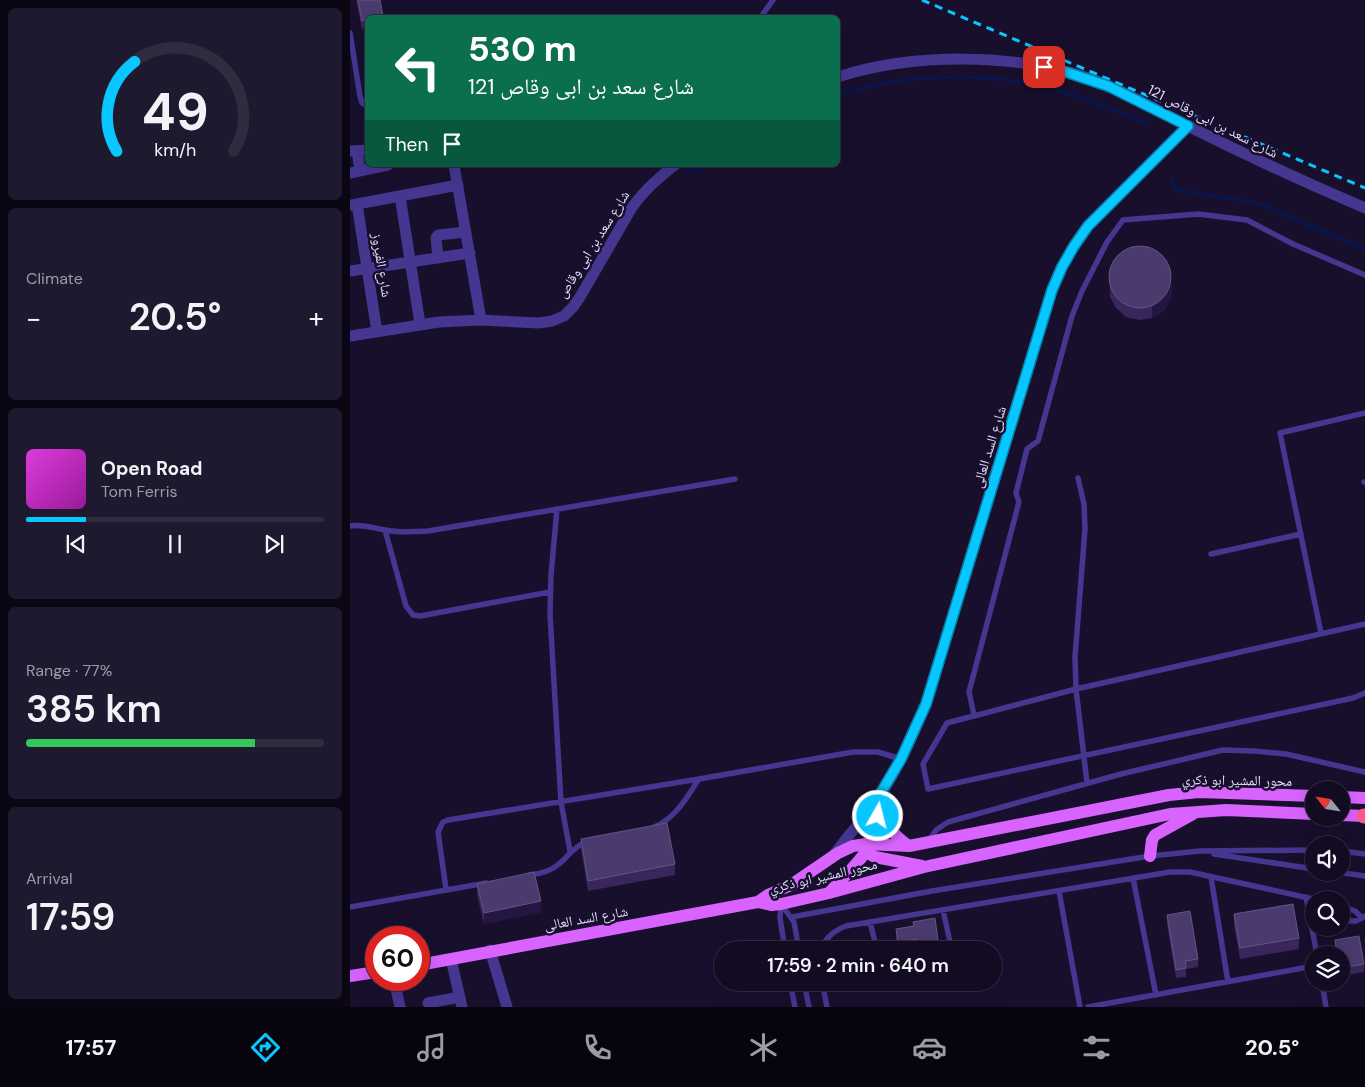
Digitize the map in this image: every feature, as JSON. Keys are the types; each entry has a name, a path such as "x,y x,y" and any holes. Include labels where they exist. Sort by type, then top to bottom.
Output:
{"main road":[{"name":"محور المشير ابو ذكري","path":"758,902 791,885 846,849 909,846 928,843 1169,795 1199,792 1305,796"},
{"path":"1350,797 1365,798"},
{"path":"875,802 886,823 896,836 909,846"},
{"path":"829,893 866,847 878,823 875,802"},
{"name":"محور المشير ابو ذكري","path":"758,902 771,905 781,904 924,867 1143,818 1198,811 1226,810 1305,814"},
{"path":"1150,856 1152,840 1156,835 1198,811"},
{"path":"1350,815 1365,816"},
{"path":"866,847 875,857 924,867"},
{"name":"شارع السد العالى","path":"430,963 490,950 758,902"},
{"path":"350,976 365,974"}],"street":[{"name":"شارع سعد بن ابى وقاص 121","path":"840,76 871,68 924,61 951,60 1022,63 1066,72 1108,86 1301,181 1365,208"},
{"name":"شارع السد العالى","path":"831,858 875,802 901,759 926,704 1052,290 1062,267 1088,226 1188,126"},
{"path":"358,151 355,172 379,167"},
{"path":"454,167 481,320"},
{"name":"شارع سعد بن ابى وقاص","path":"350,336 420,324 481,320 540,323 564,316 580,297 640,196 673,167"},
{"path":"354,204 458,185"},
{"path":"400,196 420,324"},
{"name":"شارع الفيروز","path":"354,204 377,332"},
{"path":"438,258 436,238 438,235 466,232"},
{"path":"350,271 470,253"},
{"path":"490,950 507,1007"},
{"path":"428,1003 461,1002 451,959"},
{"path":"396,991 400,1007"}],"lane":[{"path":"762,15 773,0"},
{"path":"350,33 360,96 362,103 365,104"},
{"path":"974,715 970,692 1019,502 1016,493 1028,449 1038,441 1072,316 1082,291 1107,242 1123,220 1198,214 1247,220 1293,244 1365,275"},
{"path":"1321,634 1280,433 1365,412"},
{"path":"1078,478 1084,504 1086,530 1076,656 1076,688 1088,783"},
{"path":"350,526 367,526 408,532 428,531 735,479"},
{"path":"557,509 550,592 561,802 570,851"},
{"path":"385,530 406,606 413,615 420,616 550,592"},
{"path":"1211,554 1300,534"},
{"path":"1365,624 1076,688 947,723 923,764 928,789 1353,698 1365,692"},
{"path":"928,843 936,830 948,822 1088,783 1223,750 1286,754 1365,772"},
{"path":"446,889 438,832 443,822 448,820 698,780 853,752 878,752 901,759"},
{"path":"646,828 666,821 674,815 698,780"},
{"path":"520,877 550,870 558,865 577,846 594,840"},
{"path":"792,917 932,891 1150,856 1200,851 1305,850"},
{"path":"1200,851 1305,868"},
{"path":"1350,852 1365,854"},
{"path":"826,941 837,930 846,926 1133,878 1180,872 1305,897"},
{"path":"1350,874 1365,876"},
{"path":"1211,877 1228,982"},
{"path":"1133,878 1156,995"},
{"path":"350,907 492,882"},
{"path":"1059,891 1080,1007"},
{"path":"781,904 792,917 797,941"},
{"path":"781,904 780,924 783,941"},
{"path":"1350,909 1364,917 1356,921 1350,921"},
{"path":"943,910 950,941"},
{"path":"870,922 875,941"},
{"path":"1088,1007 1305,968"},
{"path":"792,991 795,1007"},
{"path":"806,991 809,1007"},
{"path":"823,991 826,1007"},
{"path":"1323,991 1326,1007"}],"building":[{"path":"358,0 380,0 383,15 365,15 365,20 362,21"},
{"path":"1134,246 1146,246 1162,255 1169,265 1171,277 1169,289 1162,299 1146,308 1134,308 1123,303 1114,294 1109,283 1109,271 1114,260 1123,251"},
{"path":"667,823 675,864 588,881 581,839"},
{"path":"534,872 541,901 484,913 477,884"},
{"path":"1293,904 1299,938 1240,948 1234,914"},
{"path":"1190,911 1198,959 1185,961 1186,968 1176,970 1167,915"},
{"path":"935,918 938,940 917,941 917,939 898,941 896,929 914,926 913,922"},
{"path":"1359,936 1364,964 1350,966 1350,946 1336,946 1335,940"}],"waterway":[{"path":"840,94 865,87 922,78 982,78 1040,86 1067,93 1098,103 1148,124"},
{"path":"687,174 703,167"},
{"path":"1172,179 1175,190 1262,205 1365,249"}],"railway":[{"path":"922,0 1365,188"}],"route":[{"path":"878,816 876,801 901,759 926,704 1052,290 1062,267 1088,226 1188,126 1108,86 1088,78 1044,67"}]}
